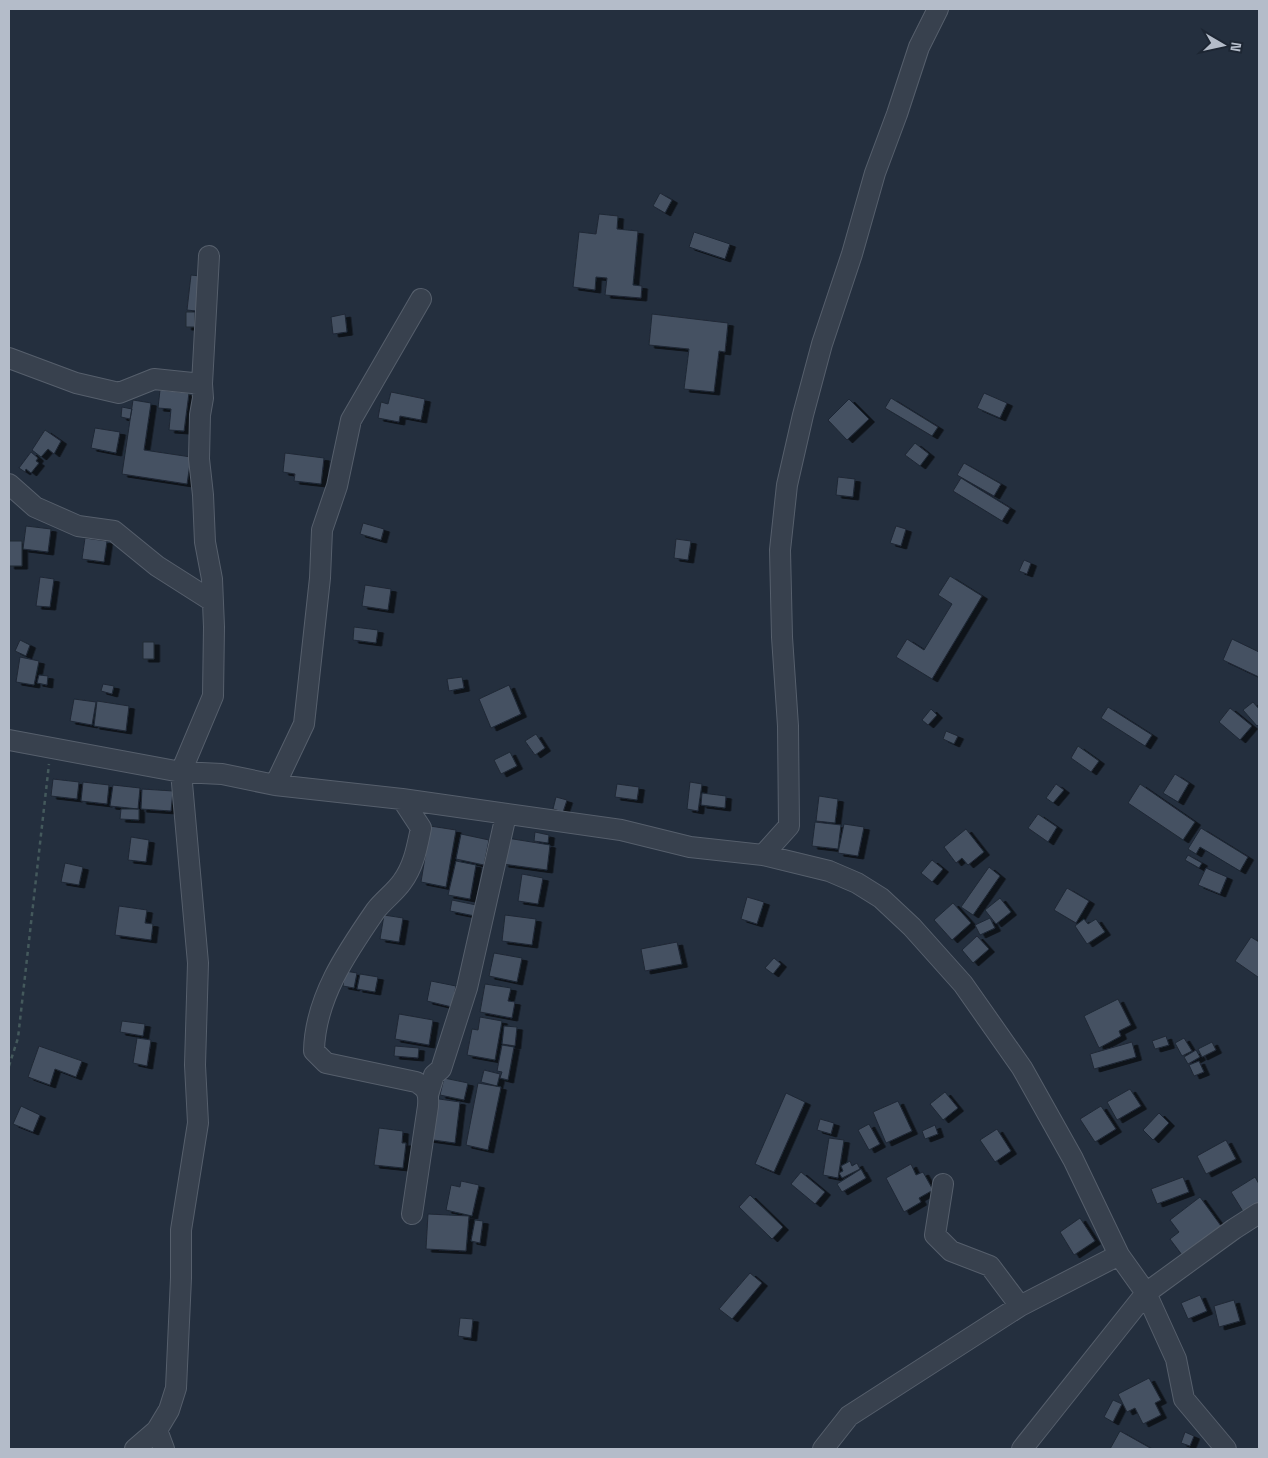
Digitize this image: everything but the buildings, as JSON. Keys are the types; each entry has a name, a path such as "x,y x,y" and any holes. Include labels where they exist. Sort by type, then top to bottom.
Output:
{"street":[{"path":"763,856 789,826 788,726 782,637 780,550 788,485 803,415 822,344 852,254 875,173 897,114 918,47 938,9"},
{"path":"135,1449 157,1430 168,1410 176,1388 181,1278 181,1230 198,1123 195,1065 198,963 182,772 213,696 214,627 212,579 205,534 199,459 210,256"},
{"path":"275,785 304,724 320,578 322,530 337,486 352,420 421,299"},
{"path":"9,358 76,383 119,393 154,379 202,384"},
{"path":"9,484 35,507 78,526 114,531 158,566 212,601"},
{"path":"9,740 182,772 222,774 275,785 402,799 621,830 690,846 763,856 830,871 858,883 881,898 912,927 963,984 1022,1068 1074,1159 1119,1255 1146,1293 1176,1359 1184,1399 1226,1449"},
{"path":"402,799 421,828 415,856 402,882 378,909 342,962 323,1000 314,1033 314,1052 326,1062 416,1082 425,1087 428,1095"},
{"path":"412,1214 428,1095 434,1076 441,1069 467,988 506,815"},
{"path":"943,1184 935,1235 951,1251 990,1266 1020,1306"},
{"path":"1022,1449 1146,1293 1259,1213"},
{"path":"823,1449 849,1416 1020,1306 1119,1255"},
{"path":"157,1430 164,1449"}],"path":[{"path":"9,1066 18,1038 50,748"}]}
